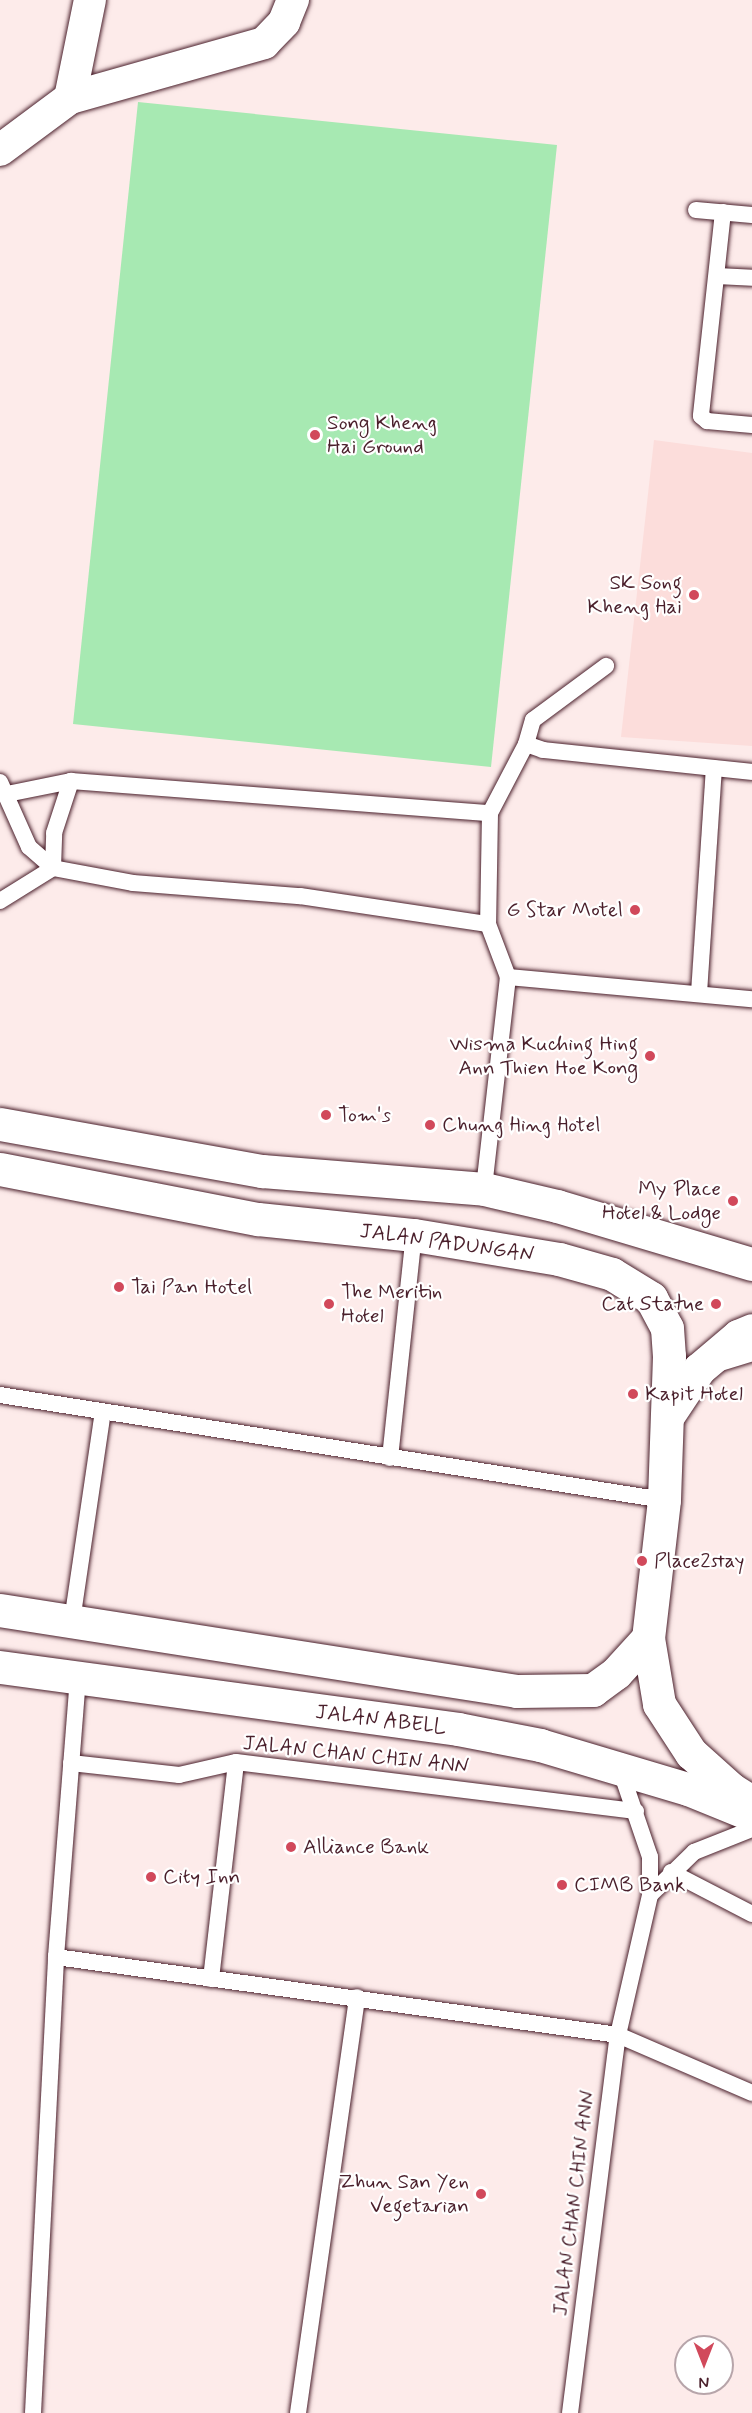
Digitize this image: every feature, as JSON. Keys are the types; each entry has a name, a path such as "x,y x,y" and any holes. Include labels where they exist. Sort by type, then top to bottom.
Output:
{"main road":[{"path":"0,1124 262,1171 484,1189 557,1206 752,1264"},
{"name":"JALAN PADUNGAN","path":"0,1169 258,1219 414,1236 559,1259 612,1275 651,1298 667,1328 669,1414 664,1500"},
{"path":"669,1414 699,1370 738,1336 752,1330"},
{"path":"664,1500 648,1638 659,1704 691,1753 731,1789 752,1802"},
{"path":"0,1610 517,1691 593,1690 616,1673 648,1638"},
{"name":"JALAN ABELL","path":"0,1667 78,1680 458,1729 540,1745 688,1789 752,1815"}],"street":[{"path":"70,98 90,0"},
{"path":"0,150 70,98 255,48 273,37 293,0"}],"lane":[{"path":"696,210 752,215"},
{"path":"723,212 700,409 707,421 752,425"},
{"path":"717,276 752,278"},
{"path":"484,1189 508,977 488,924 490,813 526,744 533,720 606,666"},
{"path":"526,744 543,750 752,772"},
{"path":"699,993 714,768"},
{"path":"488,924 300,896 133,883 53,868 29,847 4,788 71,781 490,813"},
{"path":"53,868 54,833 71,781"},
{"path":"0,901 53,868"},
{"path":"508,977 752,999"},
{"path":"390,1458 414,1236"},
{"path":"699,1370 752,1353"},
{"path":"0,1395 664,1500"},
{"path":"72,1621 103,1412"},
{"path":"33,2413 56,1957 78,1680"},
{"path":"211,1978 236,1762"},
{"name":"JALAN CHAN CHIN ANN","path":"71,1763 179,1775 236,1762 636,1811"},
{"name":"JALAN CHAN CHIN ANN","path":"570,2413 618,2035 650,1895 650,1857 619,1767"},
{"name":"JALAN CHAN CHIN ANN","path":"650,1895 694,1852 752,1829"},
{"path":"671,1872 752,1914"},
{"path":"56,1957 618,2035 752,2093"},
{"path":"298,2413 357,1997"}],"shaded area":[{"name":"SK Song Kheng Hai","path":"654,440 752,453 752,746 621,737"}],"green space":[{"name":"Song Kheng Hai Ground","path":"138,102 557,145 491,767 73,724"}],"place":[{"name":"Song Kheng Hai Ground","path":"315,435"},
{"name":"SK Song Kheng Hai","path":"694,595"},
{"name":"G Star Motel","path":"635,910"},
{"name":"Wisma Kuching Hing Ann Thien Hoe Kong","path":"650,1056"},
{"name":"Tom's","path":"326,1115"},
{"name":"Chung Hing Hotel","path":"430,1125"},
{"name":"My Place Hotel & Lodge","path":"733,1201"},
{"name":"Tai Pan Hotel","path":"119,1287"},
{"name":"The Meritin Hotel","path":"329,1304"},
{"name":"Cat Statue","path":"716,1304"},
{"name":"Kapit Hotel","path":"633,1394"},
{"name":"Place2stay","path":"642,1561"},
{"name":"Alliance Bank","path":"291,1847"},
{"name":"City Inn","path":"151,1877"},
{"name":"CIMB Bank","path":"562,1885"},
{"name":"Zhun San Yen Vegetarian","path":"481,2194"}]}
